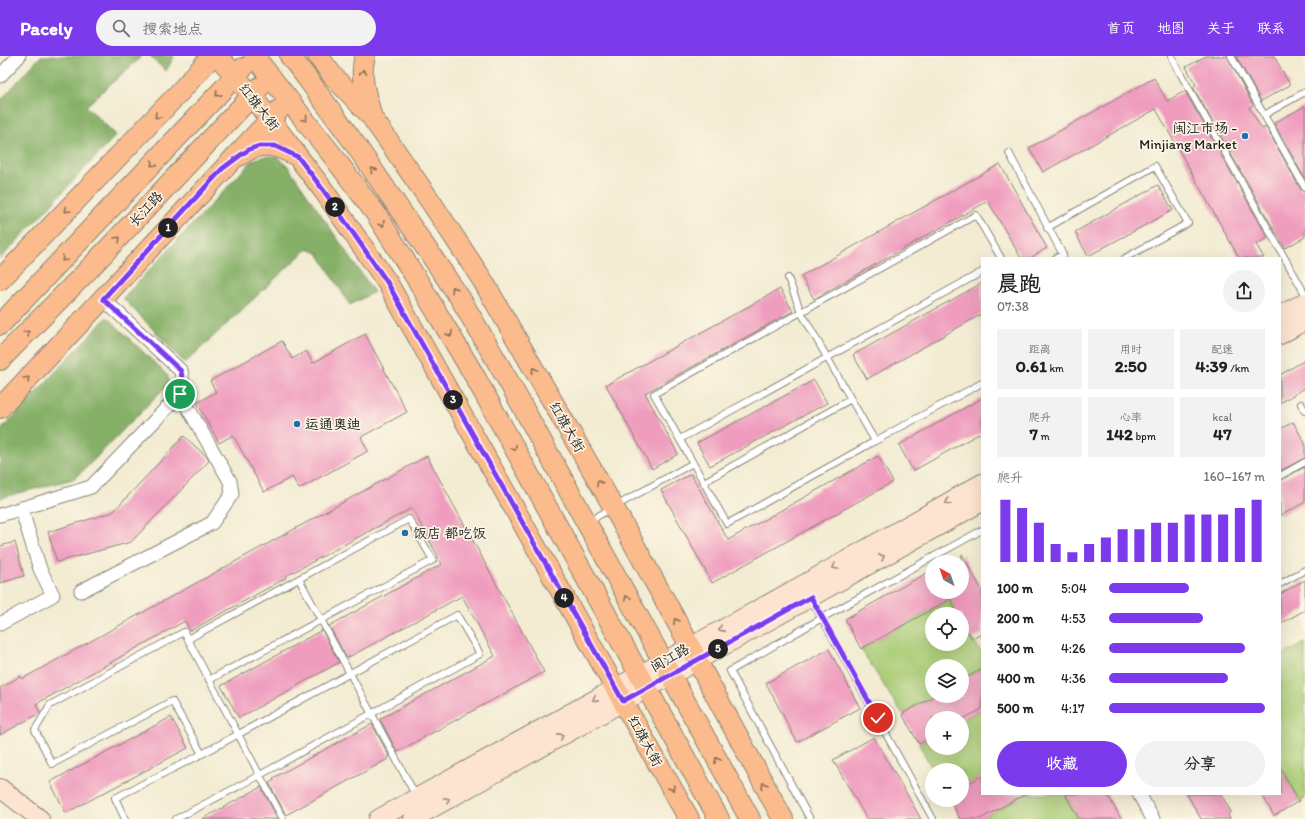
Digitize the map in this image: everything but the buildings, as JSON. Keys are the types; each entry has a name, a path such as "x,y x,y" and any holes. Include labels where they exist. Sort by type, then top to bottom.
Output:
{"main road":[{"path":"177,95 190,68 190,56"},
{"path":"0,280 177,95 212,56"},
{"name":"红旗大街","path":"218,56 252,96 324,191 387,282 689,819"},
{"name":"红旗大街","path":"254,56 289,99 376,214 421,286 474,375 719,819"},
{"name":"长江路","path":"0,325 254,56"},
{"name":"红旗大街","path":"291,56 429,250 460,298 510,384 750,819"},
{"name":"长江路","path":"0,360 90,268 291,56"},
{"path":"365,56 362,73 363,86 371,116"},
{"path":"0,408 289,99 308,78 322,58"},
{"name":"红旗大街","path":"322,58 333,76 371,116 432,202 483,281 614,508 783,819"},
{"path":"222,169 250,149 259,146 275,146 298,157"},
{"path":"1281,315 1305,302"},
{"path":"1281,334 1305,321"},
{"name":"闽江路","path":"378,819 644,682 694,653 979,497"},
{"name":"闽江路","path":"413,819 619,695"},
{"path":"0,788 40,819"}],"street":[{"path":"0,76 19,56"},
{"path":"0,515 91,487 184,390 181,371 103,299"},
{"path":"81,591 212,523 232,494 230,481 180,394"},
{"path":"0,624 53,595 40,569 21,508"},
{"path":"1140,795 1153,819"}],"lane":[{"path":"1172,56 1175,64 1305,294"},
{"path":"1231,56 1305,188"},
{"path":"1264,115 1305,92"},
{"path":"1009,153 1047,228 1064,256"},
{"path":"1047,228 1155,166 1188,223 1127,257"},
{"path":"981,384 875,441 728,524 654,394 976,215 1000,257"},
{"path":"680,440 981,273"},
{"path":"788,278 801,312 875,441"},
{"path":"704,482 851,399"},
{"path":"1301,404 1305,411"},
{"path":"1281,475 1305,462"},
{"path":"586,523 693,463"},
{"path":"188,639 409,520 433,560 209,680"},
{"path":"810,819 730,671 822,618 981,531"},
{"path":"1281,583 1305,570"},
{"path":"299,579 417,798"},
{"path":"807,591 933,819"},
{"path":"125,819 115,798 238,735 457,615 480,654 260,775 176,819"},
{"path":"202,754 172,701 52,764 35,730 50,705 184,632 283,819"}],"green space":[{"path":"41,56 142,56 86,106 116,135 0,259 0,101"},
{"path":"150,56 173,56 174,57 166,71"},
{"path":"270,156 277,157 287,165 374,292 350,305 318,253 307,249 185,363 123,298 253,160"},
{"path":"107,317 168,376 169,383 84,470 73,479 0,498 0,431"},
{"path":"950,599 954,607 936,607"},
{"path":"925,613 925,651 969,651 969,633 981,652 981,670 969,676 969,659 925,659 925,701 902,714 861,649"},
{"path":"1305,643 1305,798 1299,801 1281,769 1281,656"},
{"path":"981,710 981,777 969,783 969,763 929,763 919,744 925,741 925,755 969,755 969,716"},
{"path":"1024,795 1066,795 1079,819 980,819"}],"place":[{"name":"闽江市场 - Minjiang Market","path":"1245,136"},
{"name":"运通奥迪","path":"297,424"},
{"name":"饭店 都吃饭","path":"405,533"}],"route":[{"path":"180,394 184,390 181,371 103,299 222,169 250,149 259,146 275,146 283,149 298,157 324,191 387,282 623,701 811,597 878,718"}]}
